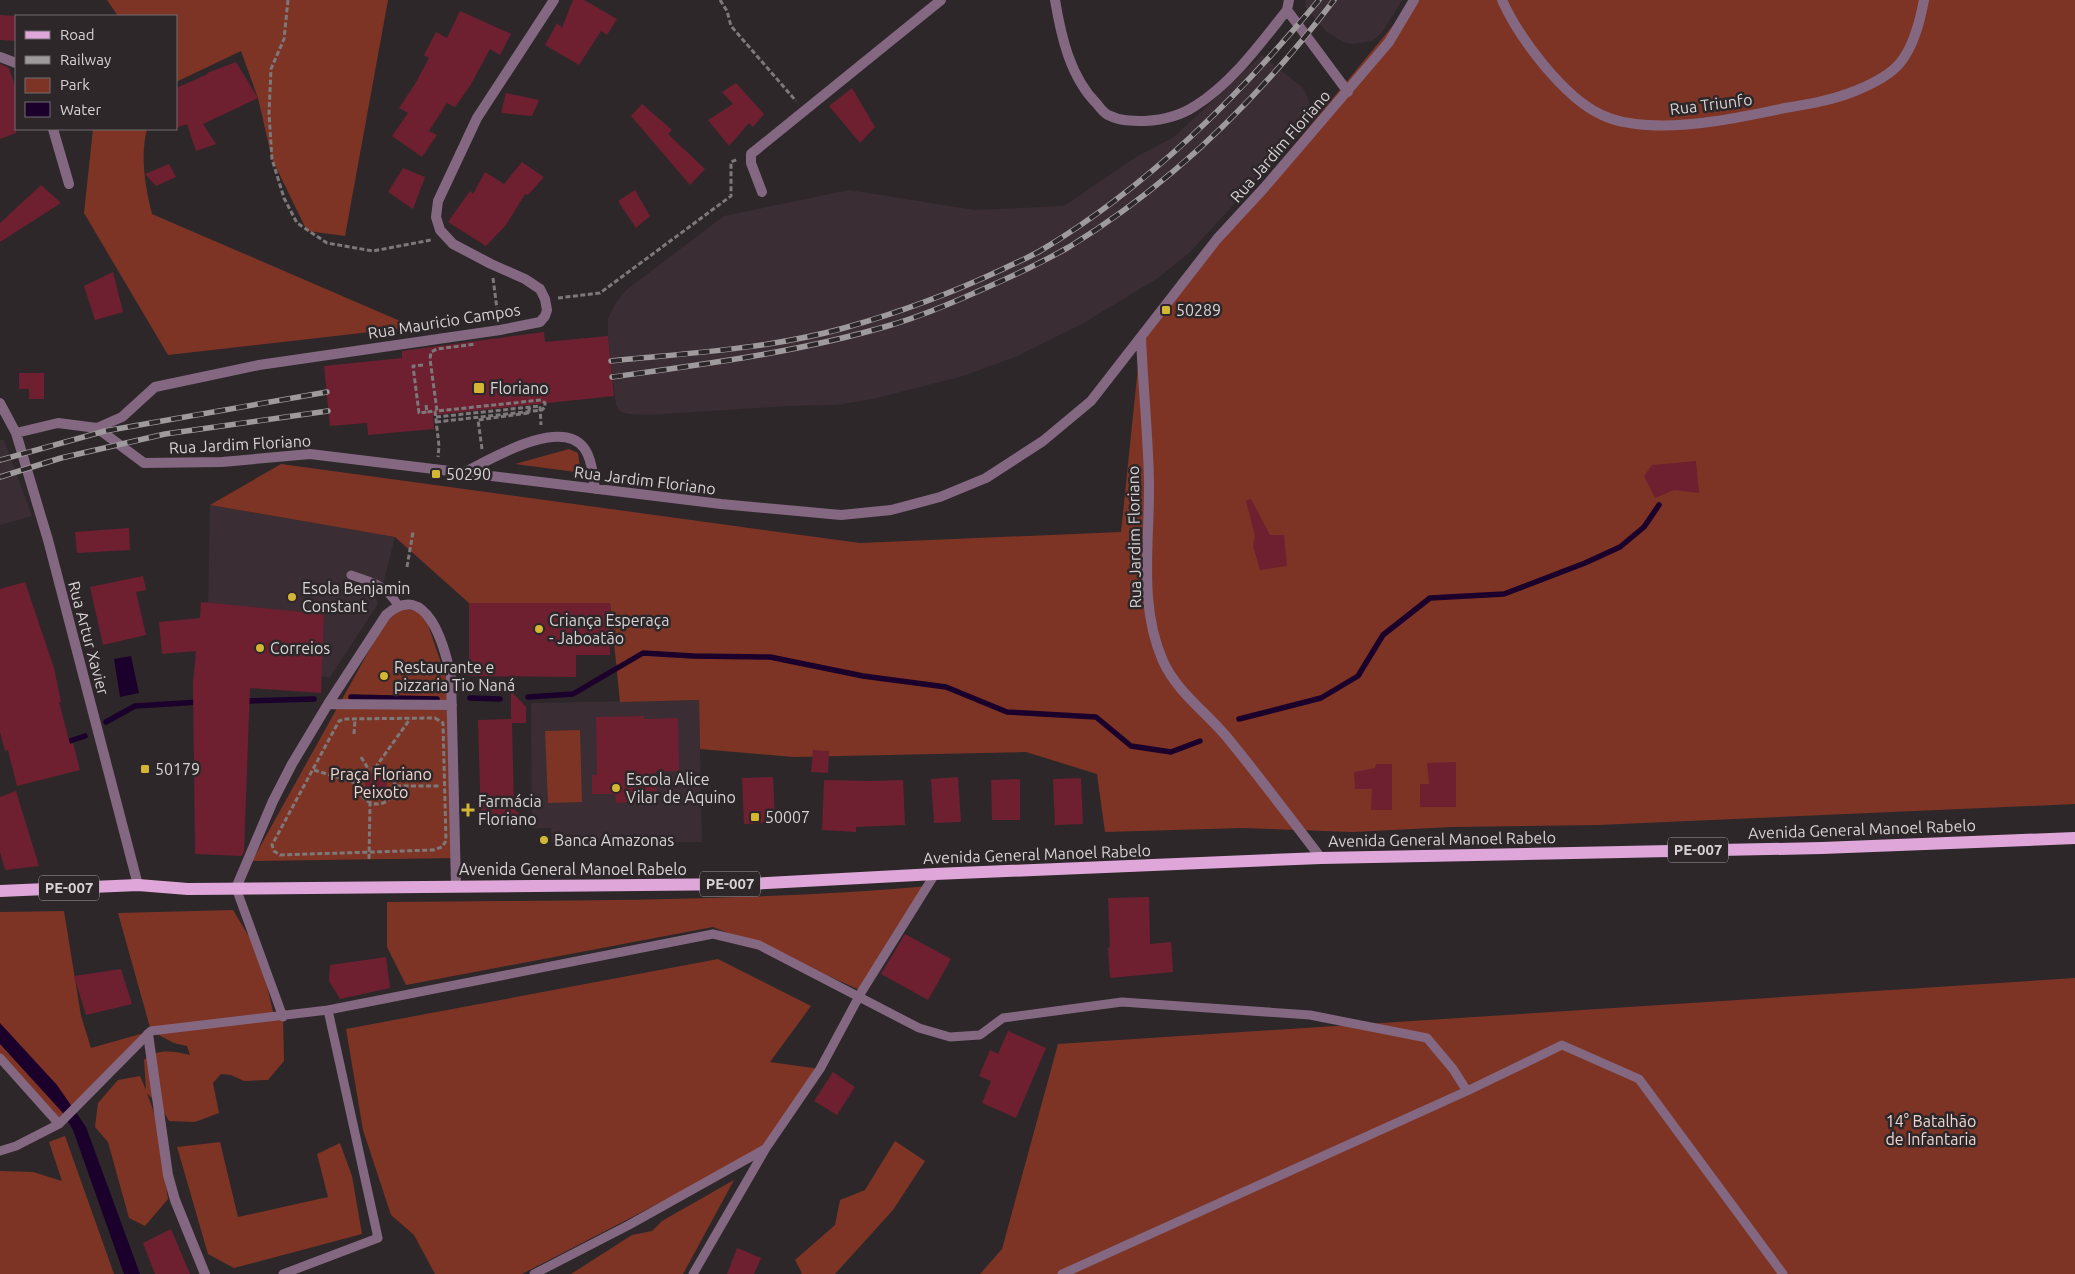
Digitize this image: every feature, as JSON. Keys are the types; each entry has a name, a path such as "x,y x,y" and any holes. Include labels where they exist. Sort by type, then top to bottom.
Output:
{"main road":[{"name":"Avenida General Manoel Rabelo","path":"0,890 138,885 188,889 749,884 935,874 1321,858 1822,848 2075,838"}],"street":[{"path":"446,237 440,230 436,217 438,201 446,181 477,118 554,0"},
{"path":"762,192 750,157 751,154 941,0"},
{"path":"1055,0 1064,44 1076,74 1090,97 1106,114 1126,121 1173,118 1196,106 1225,82 1256,49 1288,5"},
{"name":"Rua Jardim Floriano","path":"97,428 144,463 222,462 310,454 793,512 841,515 891,510 940,497 986,478 1044,441 1091,401 1217,239 1348,92 1389,42 1414,0"},
{"name":"Rua Triunfo","path":"1502,0 1520,33 1543,64 1572,94 1601,115 1624,123 1648,126 1715,121 1754,115 1824,101 1855,91 1881,78 1900,63 1918,30 1924,0"},
{"name":"Rua Jardim Floriano","path":"1288,5 1348,92"},
{"path":"0,56 15,63"},
{"path":"53,130 69,184"},
{"name":"Rua Mauricio Campos","path":"97,428 122,417 155,387 258,365 500,330 540,322 547,310 545,299 540,289 525,279 453,244 446,237"},
{"name":"Rua Jardim Floriano","path":"1141,338 1149,482 1148,598 1154,633 1164,662 1196,706 1224,734 1321,858"},
{"name":"Rua Artur Xavier","path":"0,403 16,433 48,540 138,885"},
{"path":"16,433 58,423 97,428"},
{"path":"466,472 541,438 565,438 583,446 590,463 595,489"},
{"path":"236,888 272,801 328,704 386,614 398,605 412,604 420,607 431,620 447,658 451,677 456,886"},
{"path":"328,704 452,705"},
{"path":"148,1034 168,1175 175,1200 205,1274"}],"lane":[{"path":"351,575 379,584 387,590 398,605"},
{"path":"693,1274 766,1148 820,1069 859,997 935,874"},
{"path":"236,888 283,1016"},
{"path":"0,1151 16,1146 59,1124 151,1031 328,1010 712,934 760,945 920,1028 950,1037 980,1035 1003,1018 1122,1002 1310,1015 1427,1038 1453,1069 1467,1091"},
{"path":"283,1274 378,1238 328,1010"},
{"path":"1062,1274 1467,1091 1562,1045 1639,1079 1783,1274"},
{"path":"0,1058 59,1124"},
{"path":"534,1274 629,1225 766,1148"}],"path":[{"path":"288,0 284,39 271,70 269,113 272,159 284,198 297,223 327,242 374,251 446,237"},
{"path":"720,0 732,26 804,111"},
{"path":"545,299 600,293 731,196 731,162 742,156 750,157"},
{"path":"491,264 500,330"},
{"path":"436,422 542,410 545,407 545,403 541,400 437,411 430,358 431,352 437,349 476,344"},
{"path":"423,365 413,366 418,413 435,411 439,446 437,468"},
{"path":"426,405 427,412"},
{"path":"436,416 540,406 541,415"},
{"path":"487,461 480,445 478,420 528,413 530,407"},
{"path":"407,567 413,532"},
{"path":"435,718 443,723 446,841 442,847 434,850 280,855 274,851 272,845 339,721 354,719 435,718"},
{"path":"354,719 354,734"},
{"path":"375,768 410,719"},
{"path":"361,757 369,770"},
{"path":"375,768 386,771 391,775 396,786 395,792 388,802 376,805 370,803 361,795 359,784 364,774 369,770 375,768"},
{"path":"314,770 359,784"},
{"path":"396,786 444,786"},
{"path":"368,859 370,803"}],"shaded area":[{"path":"1306,0 1402,0 1382,33 1372,41 1352,44 1343,42 1327,32 1305,7"},
{"path":"1262,55 1303,88 1311,110 1301,132 1189,253 1158,278 1082,324 1015,357 963,376 873,399 837,405 788,406 648,415 621,412 616,405 608,336 608,318 617,301 626,290 724,216 849,190 975,210 1064,206 1136,157 1174,137"},
{"path":"0,440 4,440 32,516 0,525"},
{"name":"Esola Benjamin Constant","path":"210,505 395,537 384,580 373,589 378,604 330,677 208,678"},
{"name":"Escola Alice Vilar de Aquino","path":"699,700 702,842 552,843 551,828 532,828 531,703"}],"green space":[{"path":"107,0 388,0 345,236 307,231 272,159 258,98 241,51 178,81 178,15 117,15"},
{"path":"1414,0 2075,0 2075,804 1598,825 1452,827 1353,832 1243,828 1105,832 1097,774 1026,752 793,757 700,749 699,700 620,702 610,603 469,603 395,537 210,505 281,464 860,543 1121,532 1141,338 1199,260"},
{"path":"93,130 147,130 144,172 152,214 414,327 168,355 84,213"},
{"path":"569,449 578,453 580,468 576,472 515,464"},
{"name":"Praça Floriano Peixoto","path":"397,607 424,613 455,704 459,858 252,861 390,613"},
{"path":"580,730 582,802 548,803 545,731"},
{"path":"929,886 862,991 759,945 713,927 406,985 387,947 387,902 726,898"},
{"path":"233,910 260,955 273,1012 283,1017 284,1061 268,1080 244,1081 231,1075 221,1074 213,1083 219,1113 195,1122 169,1121 162,1109 147,1093 156,1118 168,1199 145,1226 129,1218 108,1142 95,1127 98,1103 118,1080 140,1076 146,1090 144,1060 149,1056 160,1052 177,1052 190,1055 187,1046 174,1043 151,1031 118,913"},
{"path":"64,911 81,1016 91,1048 151,1031 59,1124 0,1058 0,912"},
{"path":"718,959 811,1006 770,1062 820,1069 766,1148 522,1274 435,1274 414,1235 391,1215 363,1130 346,1029"},
{"name":"14° Batalhão de Infantaria","path":"2075,978 2075,1274 980,1274 1002,1249 1058,1044"},
{"path":"65,1136 114,1274 0,1274 0,1171 33,1172 62,1181 49,1142"},
{"path":"895,1141 925,1161 893,1210 835,1274 800,1274 802,1273 795,1260 835,1225 840,1200 865,1190"},
{"path":"220,1142 238,1217 328,1197 317,1154 340,1143 352,1176 362,1234 234,1268 208,1254 177,1147"},
{"path":"734,1180 683,1274 571,1274 632,1235 652,1231 662,1221"}],"water":[{"path":"131,656 139,693 120,697 114,659"},
{"path":"0,1023 57,1085 86,1127 140,1274 124,1274 73,1130 62,1112 0,1044"}],"building":[{"path":"573,0 584,0 617,19 607,35 601,31 579,65 545,45 557,23 562,28"},
{"path":"460,11 511,34 500,55 490,49 470,86 455,107 447,103 429,131 437,135 422,157 392,136 408,113 399,108 429,58 424,55 436,32 447,38"},
{"path":"0,15 15,16 15,41 0,40"},
{"path":"236,62 258,98 203,124 216,144 196,151 187,124 178,127 178,87"},
{"path":"0,64 9,68 15,86 16,133 0,139"},
{"path":"736,83 764,114 753,127 749,123 729,146 708,120 733,104 722,92"},
{"path":"852,88 875,127 860,143 829,106"},
{"path":"506,93 539,100 532,116 501,113"},
{"path":"642,104 672,130 668,134 705,169 690,185 631,116"},
{"path":"522,162 544,177 528,195 525,194 506,225 486,246 448,222 470,191 473,194 485,172 504,184"},
{"path":"169,164 176,177 156,186 145,174"},
{"path":"403,168 425,177 413,209 388,192"},
{"path":"41,185 61,203 0,242 0,223"},
{"path":"635,190 650,216 636,228 618,201"},
{"path":"113,272 123,312 95,320 84,286"},
{"name":"Floriano","path":"544,332 545,342 608,336 614,396 433,415 434,429 368,435 367,423 330,426 324,366 402,358 402,351"},
{"path":"19,373 44,373 44,399 29,399 29,389 19,389"},
{"path":"1696,461 1699,493 1674,490 1655,498 1644,476 1652,465"},
{"path":"1251,499 1270,535 1284,535 1287,566 1260,570 1253,546 1255,536 1246,501"},
{"path":"129,528 130,550 77,553 75,532"},
{"path":"143,576 146,590 136,592 146,635 103,645 90,587"},
{"path":"25,582 54,668 61,702 59,702 70,744 73,743 80,770 17,786 8,750 5,751 0,732 0,589"},
{"path":"201,602 324,614 321,693 250,688 244,851 242,856 195,854 193,683 196,651 162,654 159,622 200,618"},
{"name":"Criança Esperaça - Jaboatão","path":"469,603 610,603 610,655 576,655 576,677 469,676"},
{"path":"511,691 526,707 526,723 512,723 514,809 521,815 524,824 513,828 505,821 481,822 478,720 511,719"},
{"path":"644,716 644,719 678,718 679,771 656,771 657,791 632,791 632,802 616,803 615,794 592,794 592,775 597,775 596,717"},
{"path":"813,750 829,751 828,773 811,772"},
{"path":"1456,762 1456,807 1420,807 1420,784 1429,784 1427,763"},
{"path":"1376,764 1392,764 1392,810 1371,810 1372,789 1355,789 1354,772 1375,768"},
{"path":"376,773 384,776 387,784 384,792 376,795 368,792 365,784 368,776"},
{"path":"773,777 775,822 744,824 742,778"},
{"path":"958,777 961,822 934,823 931,779"},
{"path":"1081,778 1083,824 1055,825 1053,779"},
{"path":"1020,779 1020,820 992,820 991,780"},
{"path":"824,780 903,780 905,825 856,827 856,832 822,830"},
{"path":"16,791 39,866 5,870 0,852 0,797"},
{"path":"1149,897 1150,944 1171,942 1173,972 1110,978 1108,898"},
{"path":"905,934 951,959 928,1000 881,974"},
{"path":"386,957 390,988 340,999 329,981 330,965"},
{"path":"121,969 132,1004 86,1015 74,976"},
{"path":"1008,1031 1046,1048 1016,1118 982,1103 991,1081 979,1076 990,1050 998,1054"},
{"path":"833,1072 855,1087 837,1115 814,1101"},
{"path":"171,1229 190,1274 155,1274 143,1243"},
{"path":"737,1248 761,1258 754,1274 727,1274"}],"waterway":[{"path":"1239,719 1321,698 1358,676 1383,635 1430,598 1504,594 1585,563 1620,547 1644,527 1659,505"},
{"path":"528,697 573,694 643,653 770,657 863,676 946,687 1007,712 1096,717 1131,746 1171,752 1200,741"},
{"path":"351,697 437,699"},
{"path":"470,698 500,699"},
{"path":"244,701 314,699"},
{"path":"106,722 135,706 200,702"},
{"path":"64,743 85,736"}],"railway":[{"path":"611,361 758,346 816,335 925,302 1031,256 1080,226 1118,198 1190,138 1257,71 1319,0"},
{"path":"612,377 788,350 857,334 937,309 1048,259 1107,222 1144,195 1213,136 1276,70 1334,0"},
{"path":"0,460 105,431 327,392"},
{"path":"0,477 61,458 165,434 328,411"}],"place":[{"name":"50289","path":"1166,310"},
{"name":"Floriano","path":"479,388"},
{"name":"50290","path":"436,474"},
{"name":"Esola Benjamin Constant","path":"292,597"},
{"name":"Criança Esperaça - Jaboatão","path":"539,629"},
{"name":"Correios","path":"260,648"},
{"name":"Restaurante e pizzaria Tio Naná","path":"384,676"},
{"name":"50179","path":"145,769"},
{"name":"Escola Alice Vilar de Aquino","path":"616,788"},
{"name":"Farmácia Floriano","path":"468,810"},
{"name":"50007","path":"755,817"},
{"name":"Banca Amazonas","path":"544,840"}]}
